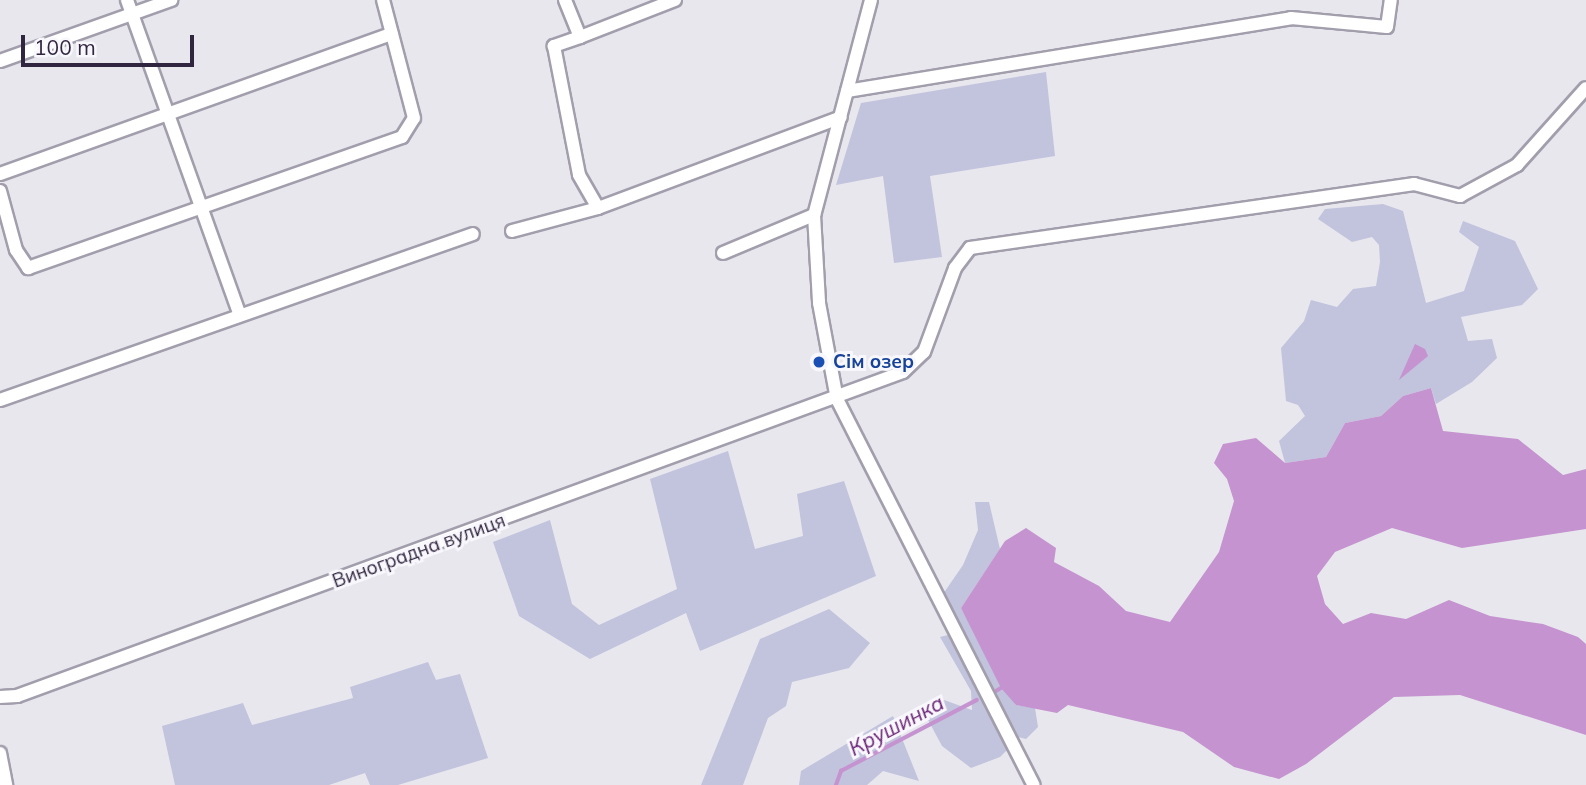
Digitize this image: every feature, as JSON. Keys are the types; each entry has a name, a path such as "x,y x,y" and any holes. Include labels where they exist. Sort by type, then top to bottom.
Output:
{"street":[{"path":"127,0 239,312"},
{"path":"0,61 171,0"},
{"path":"0,191 16,250 28,268 409,132 414,118 383,0"},
{"path":"565,0 580,37"},
{"path":"598,208 579,175 554,46 675,0"},
{"path":"871,0 814,215 819,303 837,399 1034,785"},
{"path":"848,91 1291,18 1387,27 1391,0"},
{"path":"0,174 392,34"},
{"name":"Виноградна вулиця","path":"0,698 30,692 837,399 903,372 924,352 955,268 970,248 1414,184 1460,197 1517,165 1586,88"},
{"path":"512,231 598,208 841,117"},
{"path":"723,253 814,215"},
{"path":"0,400 239,312 473,234"},
{"path":"0,753 6,785"}],"shaded area":[{"path":"1046,72 1055,156 930,176 942,257 894,263 883,176 836,185 861,103"},
{"path":"1383,204 1403,211 1426,303 1464,291 1479,247 1459,232 1463,221 1515,241 1538,289 1522,305 1461,317 1468,341 1492,339 1497,358 1472,382 1436,404 1431,388 1403,396 1381,416 1345,423 1326,457 1285,463 1279,441 1305,416 1298,405 1286,401 1281,348 1304,321 1311,300 1337,307 1353,289 1376,286 1380,262 1379,245 1372,237 1352,242 1318,219 1325,209"},
{"path":"1415,344 1425,349 1428,356 1399,380"},
{"path":"1431,388 1443,431 1518,439 1563,475 1586,469 1586,529 1462,548 1392,528 1335,552 1317,576 1325,604 1343,624 1371,613 1406,619 1449,600 1490,616 1543,624 1578,637 1586,644 1586,735 1460,695 1394,697 1306,764 1279,779 1234,767 1183,732 1068,705 1057,713 1016,705 1001,688 961,608 1005,541 1026,528 1056,548 1054,562 1099,586 1126,611 1170,622 1219,552 1234,501 1227,479 1214,463 1223,444 1256,438 1285,463 1326,457 1345,423 1381,416 1403,396"},
{"path":"728,451 755,549 803,536 797,494 844,481 876,576 700,651 686,613 590,659 519,616 493,542 550,520 572,604 599,625 677,589 650,479"},
{"path":"975,502 989,502 1000,549 961,608 1016,705 1035,708 1038,727 1026,739 1018,737 1004,717 941,597 963,565 978,530"},
{"path":"829,609 870,643 849,668 792,682 786,706 768,718 743,785 701,785 760,639"},
{"path":"948,635 1010,747 1000,757 971,768 942,746 927,718 944,700 972,710 971,691 940,637"},
{"path":"428,662 436,680 460,674 488,758 398,785 370,785 365,773 329,785 175,785 162,726 243,703 252,725 353,698 350,687"},
{"path":"893,716 919,781 883,771 867,785 799,785 801,771"}],"waterway":[{"path":"996,691 1001,688"},
{"name":"Крушинка","path":"836,785 841,771 977,700"}],"place":[{"name":"Сім озер","path":"819,362"}]}
